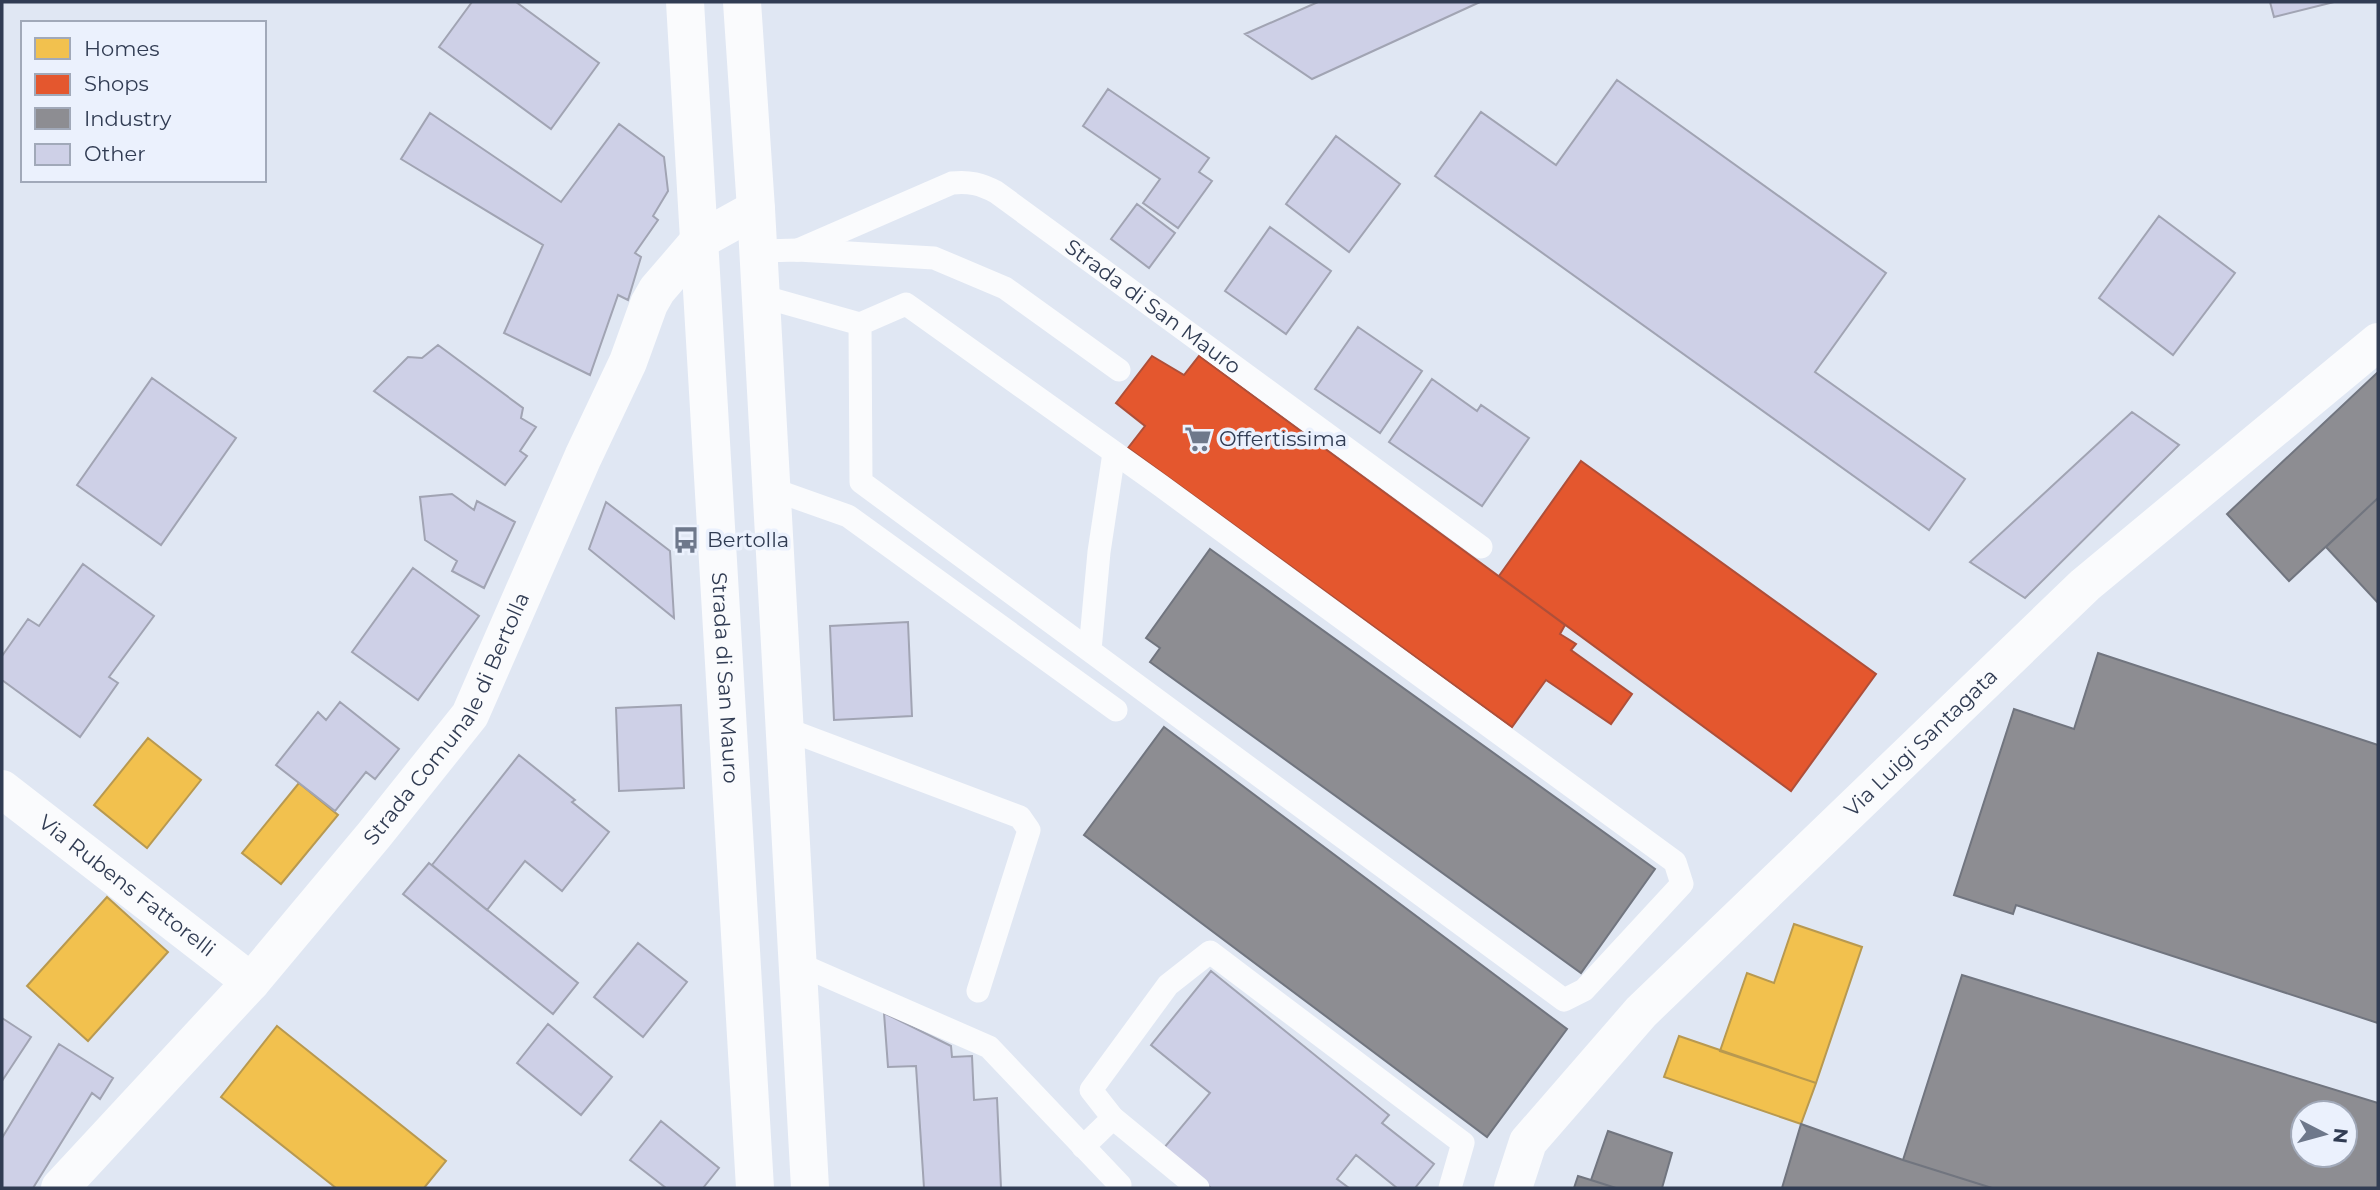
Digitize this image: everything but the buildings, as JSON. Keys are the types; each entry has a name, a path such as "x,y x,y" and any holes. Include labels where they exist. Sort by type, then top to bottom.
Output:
{"street":[{"name":"Strada di San Mauro","path":"685,2 755,1188"},
{"path":"742,2 786,729 810,1188"},
{"name":"Strada Comunale di Bertolla","path":"60,1188 251,982 470,715 628,362 649,304 657,290 700,240 756,209"},
{"name":"Via Luigi Santagata","path":"1513,1188 1528,1142 1641,1012 2085,585 2378,342"},
{"name":"Via Rubens Fattorelli","path":"2,789 251,982"}],"lane":[{"name":"Strada di San Mauro","path":"798,250 951,183 968,181 982,185 1008,201 1481,547"},
{"path":"758,250 933,258 1005,288 1119,370"},
{"path":"761,296 860,324 906,304 1675,862 1682,884 1584,990 1564,1000 861,482 860,324"},
{"path":"1090,650 1099,552 1114,453"},
{"path":"772,489 848,516 1116,709"},
{"path":"786,729 1020,817 1029,830 978,991"},
{"path":"1198,1188 1113,1118 1091,1090 1168,985 1210,952 1463,1143 1450,1188"},
{"path":"799,964 989,1046 1120,1185"},
{"path":"1083,1147 1113,1118"}],"place":[{"name":"Offertissima","path":"1198,439"},
{"name":"Bertolla","path":"686,540"}]}
